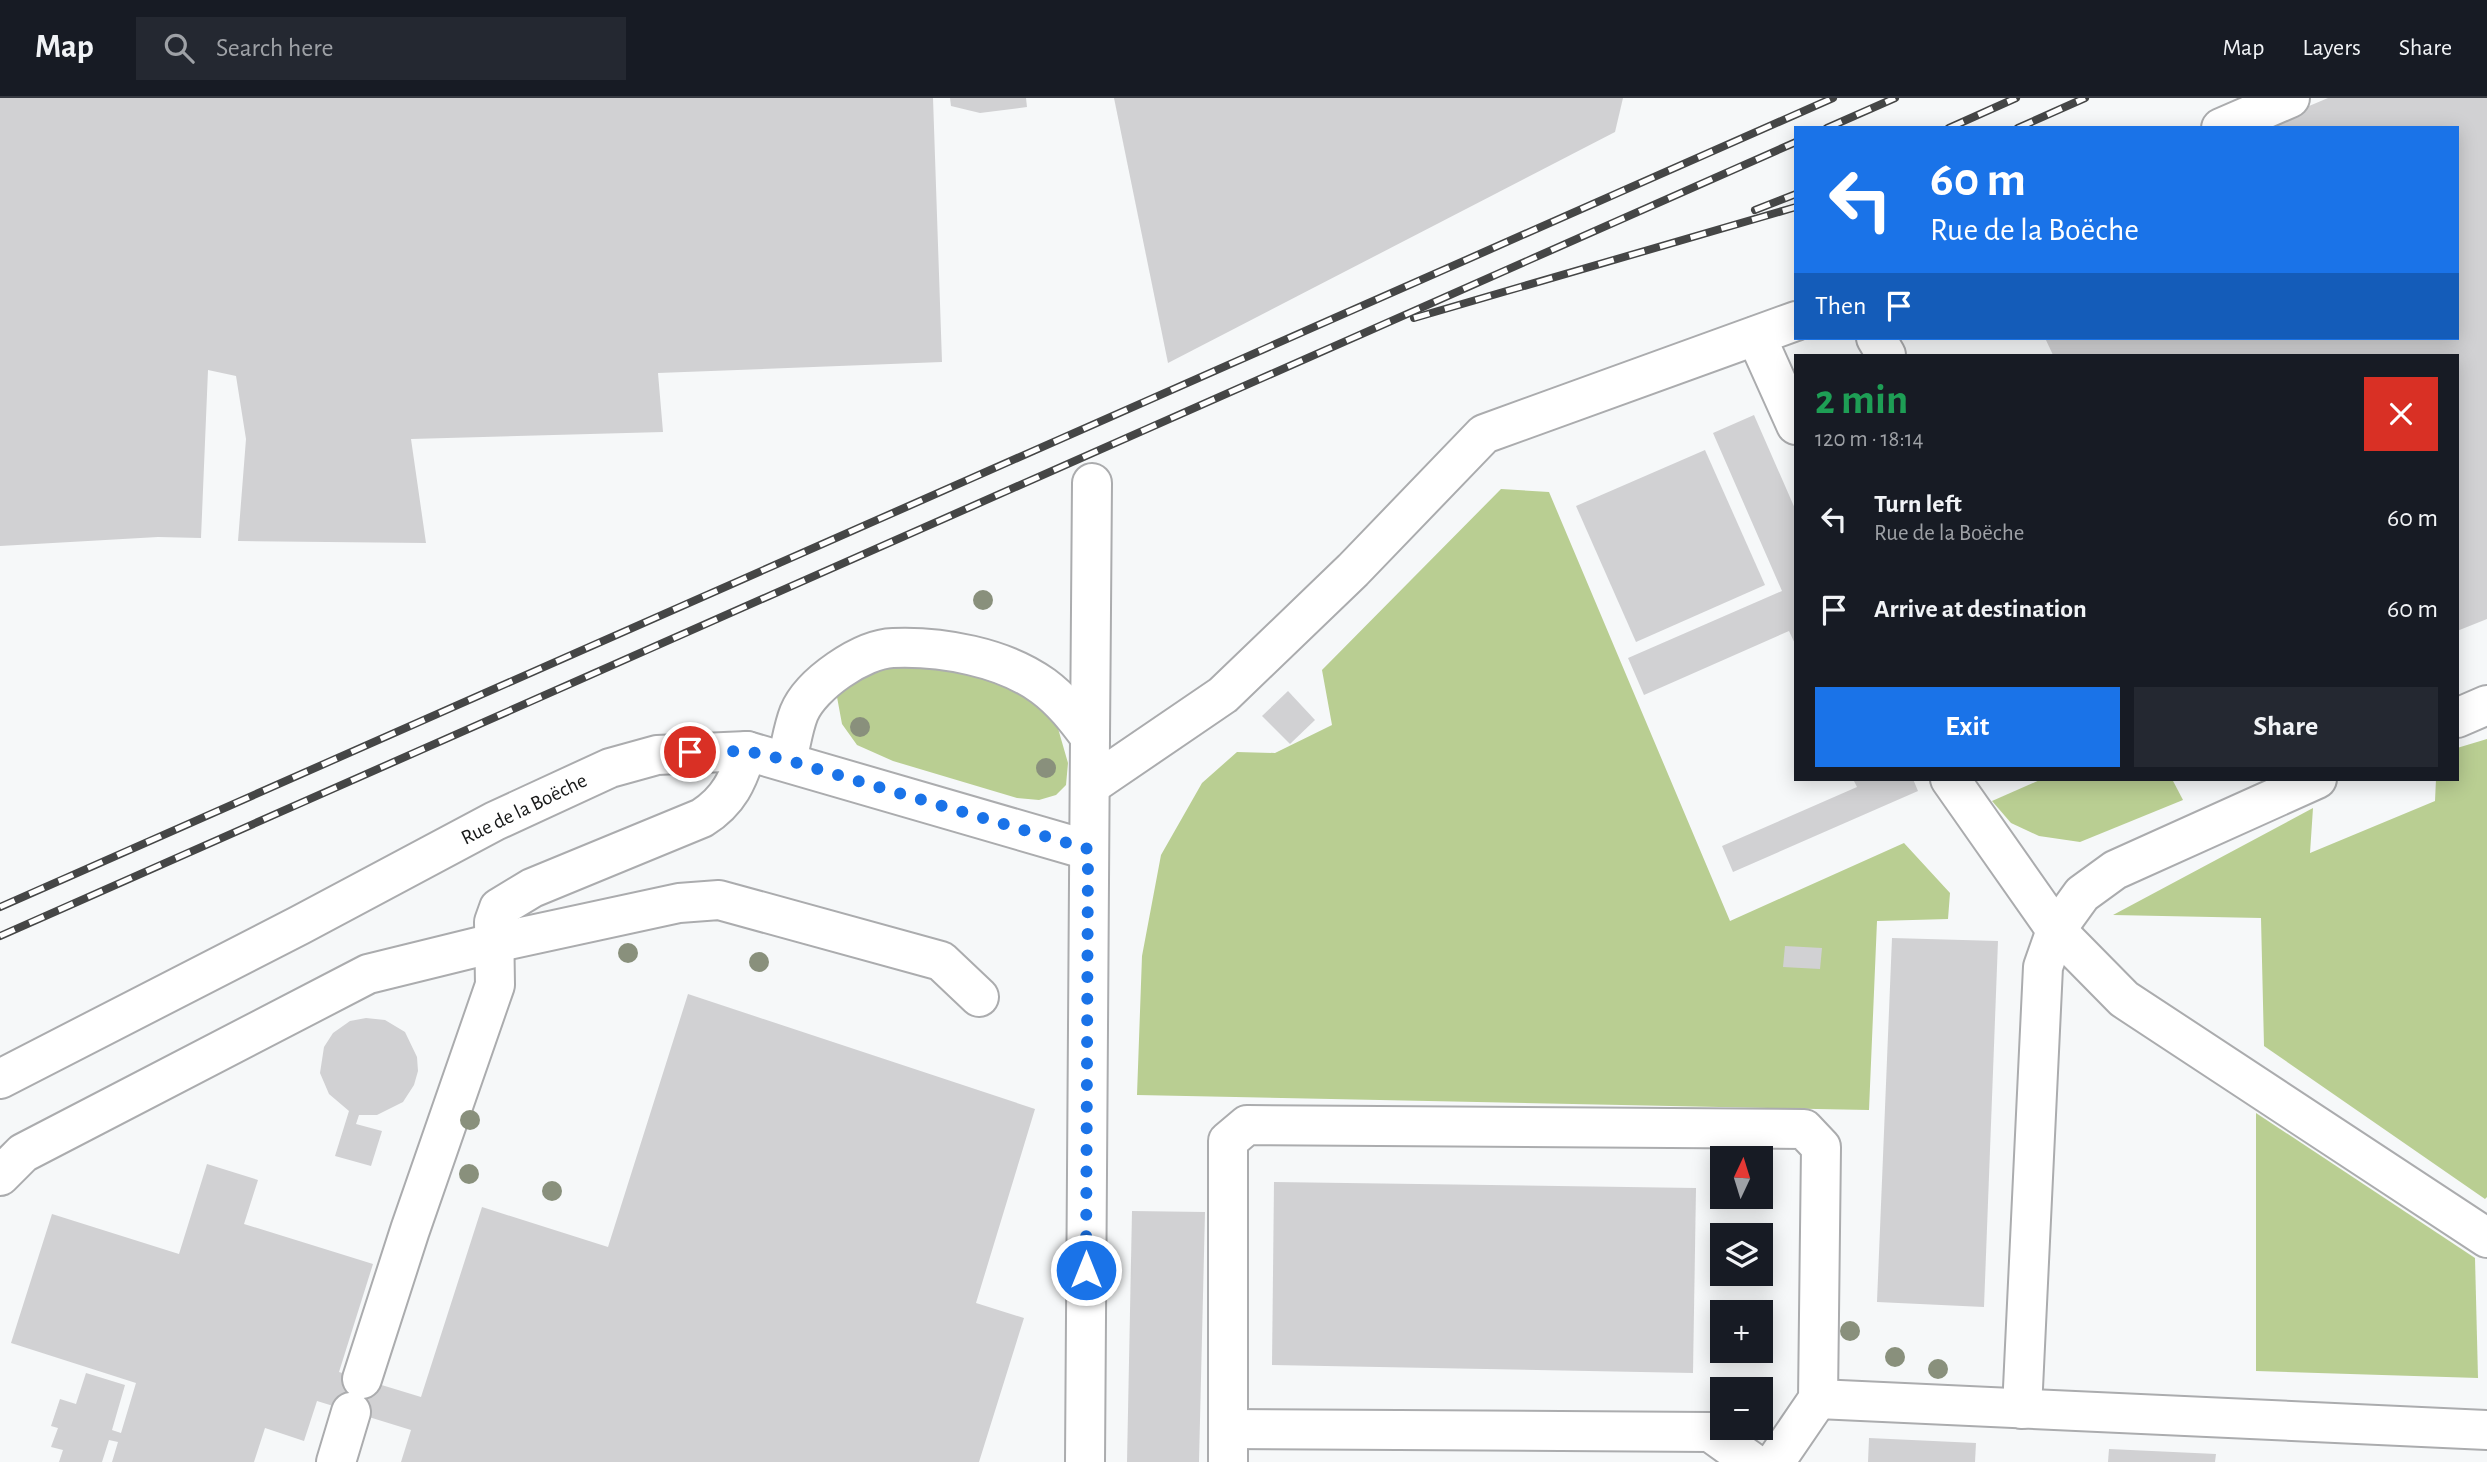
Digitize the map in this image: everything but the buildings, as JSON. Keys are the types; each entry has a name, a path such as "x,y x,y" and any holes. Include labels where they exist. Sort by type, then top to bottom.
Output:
{"street":[{"path":"2226,126 2290,98"},
{"path":"1091,785 1223,695 1353,570 1484,435 1794,322"},
{"path":"1756,336 1794,421"},
{"path":"1084,1462 1092,483"},
{"path":"787,760 800,711 820,686 846,663 891,648 956,653 1005,667 1042,685 1068,708 1090,737"},
{"path":"2459,717 2487,705"},
{"path":"336,1462 410,1230 495,985 497,964 494,922 499,908 532,888 702,818 718,808 736,784 747,751"},
{"name":"Rue de la Boëche","path":"0,1079 495,821 610,768 657,755 747,751 787,760 1088,849"},
{"path":"1951,781 2056,930 2124,999 2487,1238"},
{"path":"2022,1409 2043,967 2056,930 2082,894 2115,870 2313,781"},
{"path":"0,1176 23,1153 368,974 494,943 679,904 719,900 941,961 979,997"},
{"path":"1752,1462 1710,1432 1228,1446 1228,1140 1247,1125 1804,1129 1821,1147 1818,1399 1775,1462"},
{"path":"1818,1399 2487,1430"}],"green space":[{"path":"1501,489 1549,492 1730,921 1904,843 1950,893 1948,919 1877,921 1869,1110 1137,1095 1142,956 1161,855 1202,783 1237,752 1275,753 1332,725 1322,670"},
{"path":"924,663 1008,684 1055,718 1068,763 1066,785 1056,795 1039,800 1017,798 893,761 857,745 842,724 837,697 846,685 855,676 874,666"},
{"path":"2487,739 2485,1199 2264,1046 2261,918 2113,915 2313,808 2310,853 2435,801 2436,781 2459,781 2459,747"},
{"path":"2037,781 2173,781 2183,800 2080,842 2039,836 2011,823 1992,801"},
{"path":"2256,1113 2475,1258 2478,1378 2256,1371"}],"railway":[{"path":"0,907 1833,98"},
{"path":"1832,126 1895,98"},
{"path":"1953,126 2016,98"},
{"path":"2022,126 2085,98"},
{"path":"0,936 1794,143"},
{"path":"1755,210 1794,195"},
{"path":"1414,318 1794,208"}],"route":[{"path":"690,752 747,751 787,760 1088,849 1086,1270"}]}
